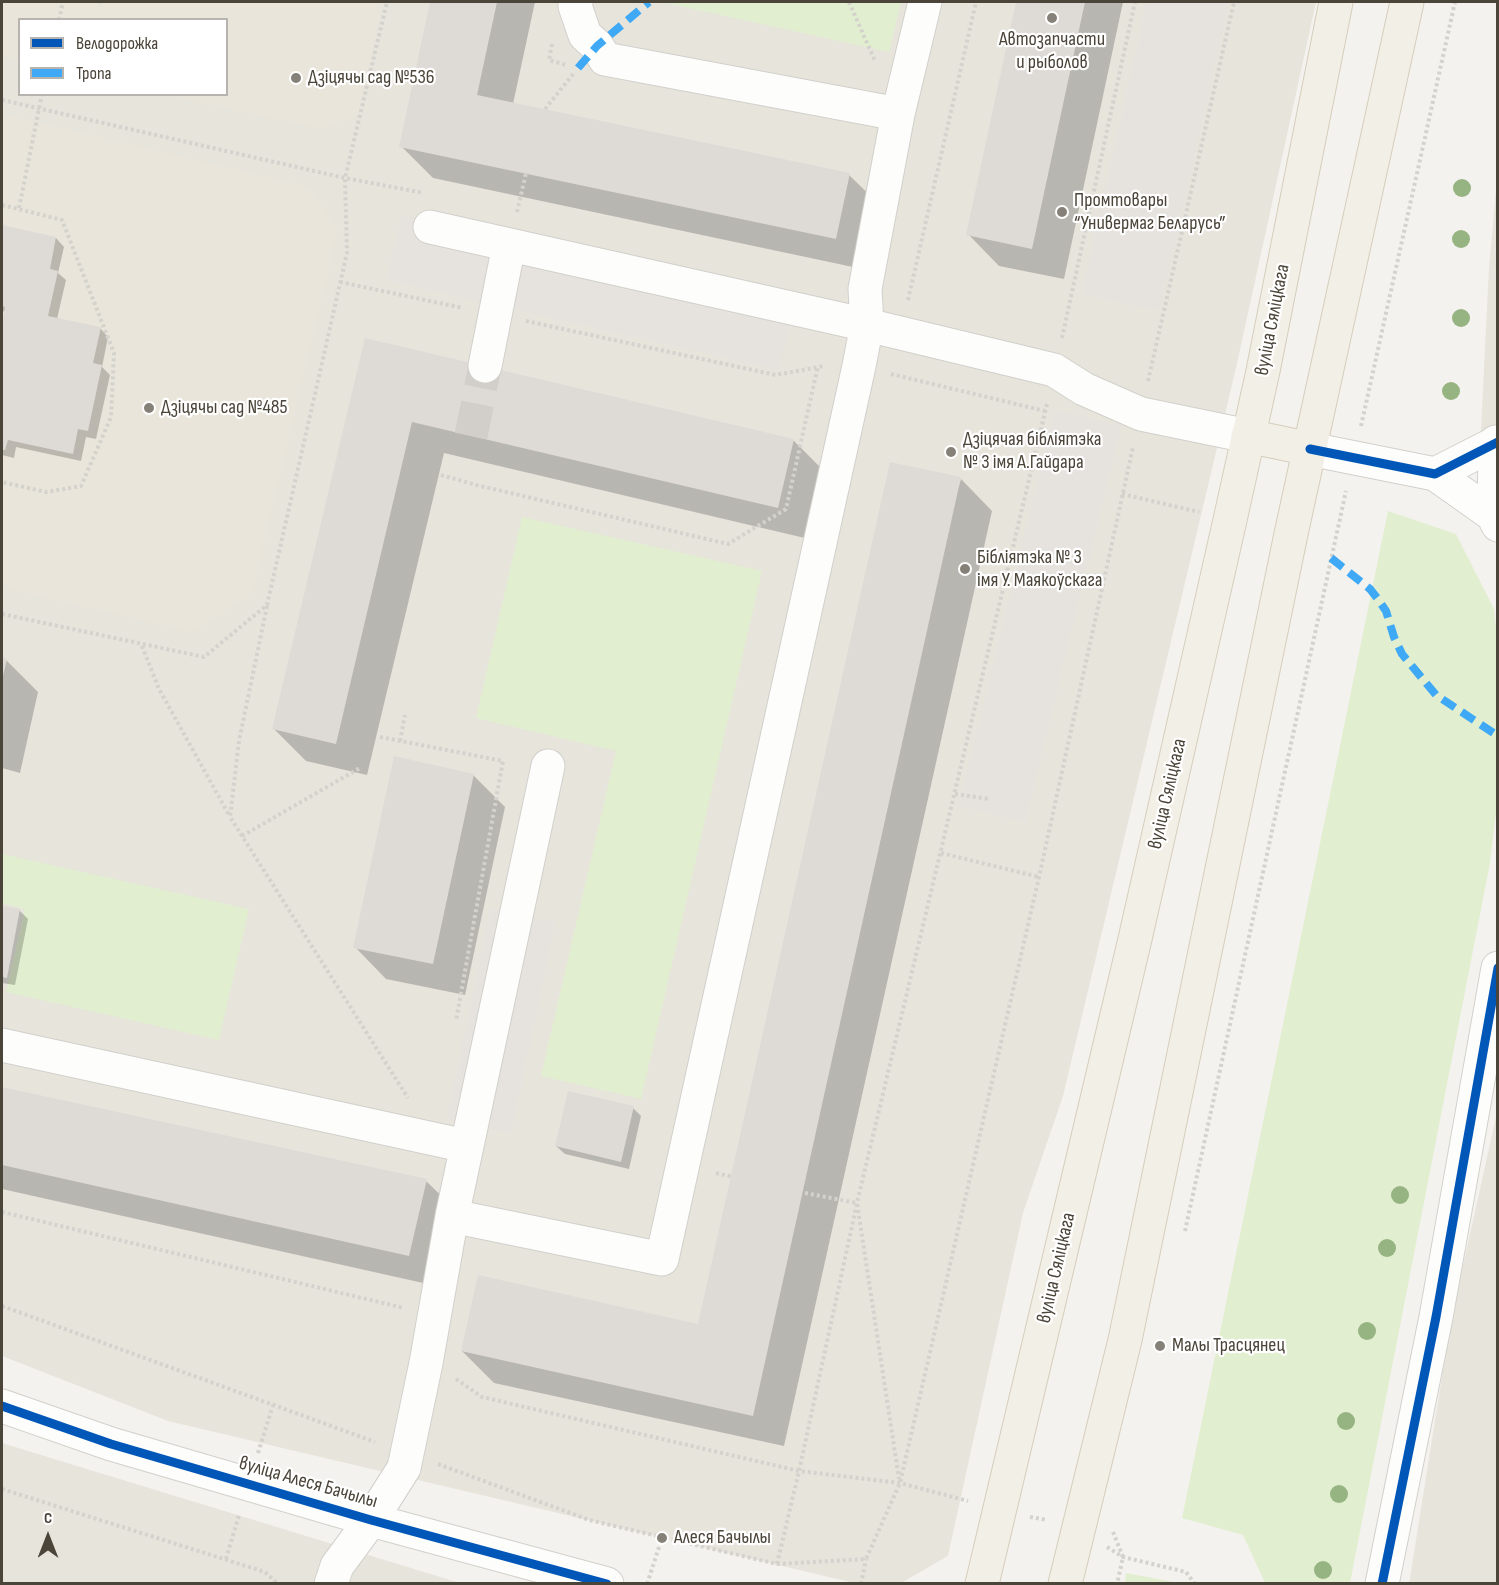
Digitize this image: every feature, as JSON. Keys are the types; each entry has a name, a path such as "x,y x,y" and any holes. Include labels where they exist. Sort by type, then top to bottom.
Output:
{"main road":[{"name":"вуліца Сяліцкага","path":"982,1584 1138,927 1248,436 1336,2"},
{"path":"1065,1584 1095,1528 1125,1340 1310,449 1407,2"},
{"path":"1248,436 1310,449"}],"street":[{"path":"576,2 575,6 585,35 597,46 605,59 898,114"},
{"path":"452,1216 662,1259 867,324 865,288 898,114 925,2"},
{"path":"430,227 867,324 1054,370 1084,389 1141,414 1248,436"},
{"path":"485,366 509,245"},
{"path":"1435,474 1497,442 1495,520"},
{"path":"1310,449 1435,474 1495,520"},
{"path":"331,1584 337,1566 371,1520 404,1468 466,1146 548,766"},
{"path":"1382,1584 1436,1317 1497,968"},
{"path":"2,1046 466,1146"},
{"name":"вуліца Алеся Бачылы","path":"2,1406 111,1444 371,1520 608,1584"}],"path":[{"path":"59,18 63,2"},
{"path":"230,817 239,741 267,605 347,253 345,178 387,2"},
{"path":"849,2 876,63"},
{"path":"908,300 976,2"},
{"path":"777,1564 856,1203 1045,411 1135,2"},
{"path":"861,1584 866,1560 900,1483 1039,877 1122,494 1234,2"},
{"path":"1182,1242 1334,540 1455,2"},
{"path":"545,109 578,68"},
{"path":"19,209 42,96"},
{"path":"509,245 526,173"},
{"path":"2,205 62,220 114,353 111,417 81,486 46,492 2,482"},
{"path":"340,282 776,375 818,366 786,509 728,544 441,475"},
{"path":"884,372 1045,411"},
{"path":"1122,494 1200,512"},
{"path":"1327,541 1334,540"},
{"path":"2,614 204,657 267,605"},
{"path":"142,645 159,690 230,817 435,1140"},
{"path":"400,741 405,715"},
{"path":"380,737 503,762 455,1025"},
{"path":"242,836 360,768"},
{"path":"955,794 990,799"},
{"path":"941,853 1039,877"},
{"path":"805,1193 856,1203"},
{"path":"856,1203 900,1483"},
{"path":"2,1212 410,1309"},
{"path":"2,1306 588,1520 777,1564 866,1560"},
{"path":"426,1363 439,1367 482,1397 799,1471 900,1483 999,1509 1095,1528 1123,1557 1186,1572 1195,1584"},
{"path":"2,1489 265,1572 278,1584"},
{"path":"1095,1528 1123,1557"},
{"path":"647,1584 662,1538"},
{"path":"1117,1584 1123,1557"}],"shaded area":[{"path":"2,2 1316,2 1236,368 1063,1096 1023,1213 948,1556 901,1583 854,1583 168,1421 2,1356"},
{"name":"Дзіцячы сад №536","path":"2,2 383,2 358,114 322,129 171,96 228,96 228,18 18,18 18,61 2,57"},
{"path":"1147,2 1229,2 1160,311 1082,294"},
{"name":"Дзіцячы сад №485","path":"2,114 309,187 338,229 252,594 192,632 2,587"},
{"path":"1497,179 1497,494 1480,449 1489,267"},
{"path":"402,215 794,305 779,370 387,280"},
{"path":"1055,410 1121,426 1025,822 959,806"},
{"path":"491,909 555,923 511,1133 447,1119"},
{"path":"1497,1112 1497,1583 1409,1584 1451,1320"},
{"path":"2,1443 460,1583 2,1583"}],"green space":[{"path":"662,2 901,2 889,52"},
{"path":"1388,511 1456,534 1494,609 1498,644 1497,805 1490,863 1350,1583 1265,1583 1243,1535 1182,1518"},
{"path":"522,517 762,571 641,1099 541,1076 616,751 476,718"},
{"path":"2,854 249,909 219,1040 6,992 25,909 2,903"},
{"path":"1126,1573 1179,1583 1125,1583"}],"building":[{"path":"430,2 497,2 477,95 850,173 836,239 399,147"},
{"path":"1016,2 1085,2 1032,249 966,235"},
{"path":"2,225 56,237 50,269 58,271 48,316 101,327 93,363 102,365 88,431 78,429 73,454 8,440 5,450 2,450 2,322 5,307 2,306"},
{"path":"365,338 794,439 778,508 412,422 336,744 272,729"},
{"path":"890,462 961,477 753,1416 461,1351 478,1275 698,1324"},
{"path":"2,657 7,659 2,680"},
{"path":"394,756 474,774 433,964 353,948"},
{"path":"2,906 20,909 7,978 2,977"},
{"path":"2,1087 427,1179 409,1256 2,1165"},
{"path":"568,1091 634,1106 621,1162 555,1146"}],"tunnel":[{"path":"471,436 485,366"}],"marked path":[{"path":"578,68 597,46 649,2"},
{"path":"1331,558 1370,589 1377,598 1386,611 1402,654 1436,695 1498,736"}],"cycle path":[{"path":"1310,449 1435,474 1498,442"},
{"path":"1382,1584 1436,1317 1498,968"},
{"path":"2,1406 111,1444 371,1520 607,1584"}],"place":[{"name":"Автозапчасти и рыболов","path":"1052,18"},
{"name":"Дзіцячы сад №536","path":"296,78"},
{"name":"Промтовары “Универмаг Беларусь”","path":"1062,212"},
{"name":"Дзіцячы сад №485","path":"149,408"},
{"name":"Дзіцячая бібліятэка № 3 імя А.Гайдара","path":"951,452"},
{"name":"Бібліятэка № 3 імя У. Маякоўскага","path":"965,569"},
{"name":"Малы Трасцянец","path":"1160,1346"},
{"name":"Алеся Бачылы","path":"662,1538"}]}
